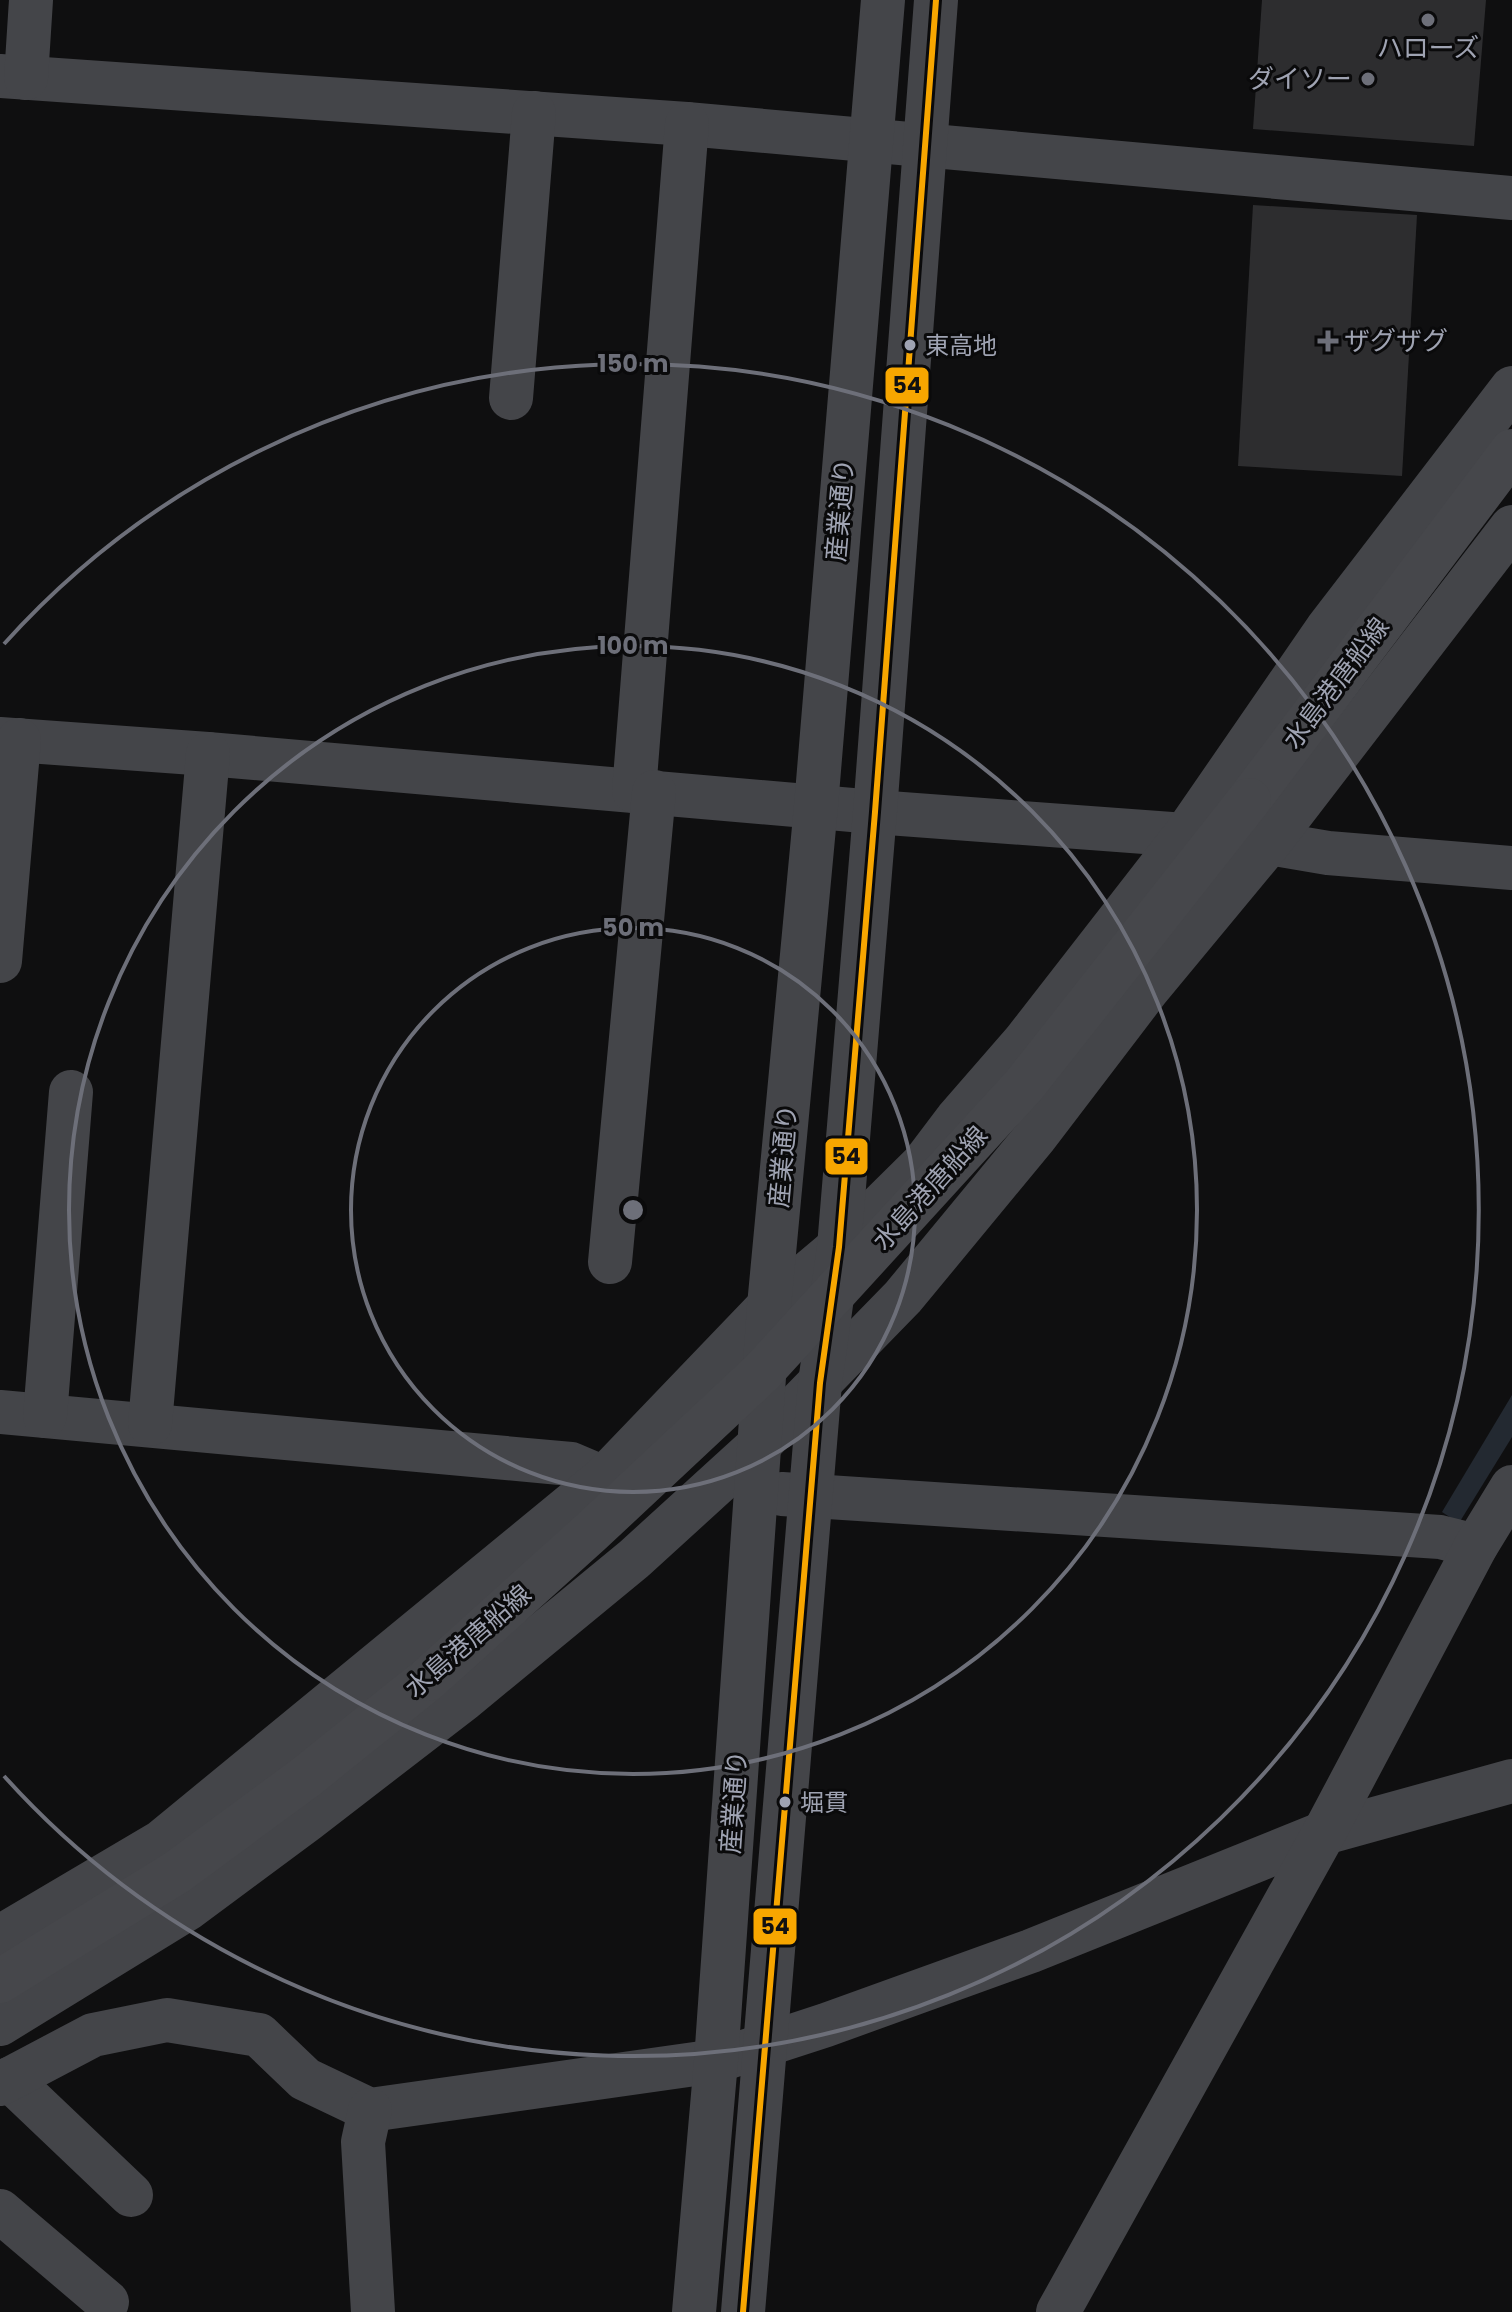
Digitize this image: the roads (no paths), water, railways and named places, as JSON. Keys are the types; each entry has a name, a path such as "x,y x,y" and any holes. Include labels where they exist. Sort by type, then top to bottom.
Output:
{"main road":[{"name":"水島港唐船線","path":"0,1981 177,1872 306,1777 428,1679 762,1372 1025,1084 1249,800 1512,451"}],"street":[{"path":"31,0 13,77 687,124 1512,198"},
{"name":"産業通り","path":"694,2312 716,2061 769,1306 816,806 883,0"},
{"name":"産業通り","path":"743,2312 820,1383 839,1247 936,0"},
{"path":"511,398 534,113"},
{"path":"610,1262 687,124"},
{"path":"0,1937 161,1842 604,1478 769,1306 839,1247 923,1164 957,1119 1024,1042 1185,835 1327,629 1512,388"},
{"path":"0,2024 187,1909 307,1820 464,1699 634,1559 758,1446 903,1297 1036,1136 1148,989 1269,843 1512,527"},
{"path":"0,961 10,740 1185,835 1269,843 1328,853 1512,868"},
{"path":"150,1424 208,754"},
{"path":"45,1416 71,1092"},
{"path":"0,1412 571,1464 604,1478 812,1497 1440,1537 1476,1546"},
{"path":"1058,2312 1324,1833 1476,1546 1512,1487"},
{"path":"131,2195 5,2081 93,2035 167,2020 259,2035 305,2079 370,2110 716,2061 1031,1951 1324,1833 1512,1781"},
{"path":"370,2110 363,2142 373,2312"},
{"path":"0,2211 107,2302"}],"place":[{"name":"ハローズ","path":"1428,20"},
{"name":"ダイソー","path":"1368,79"},
{"name":"ザグザグ","path":"1328,341"},
{"name":"東高地","path":"910,345"},
{"name":"堀貫","path":"785,1802"}]}
